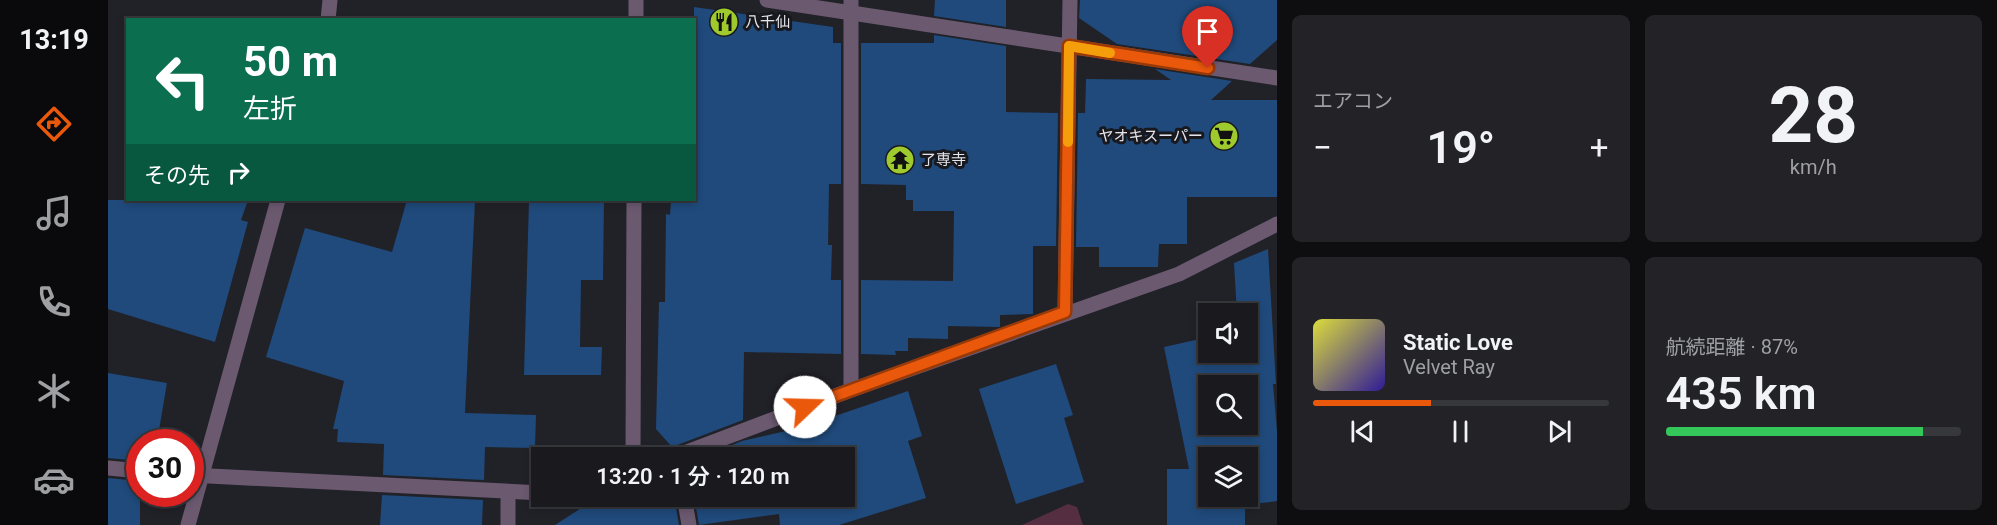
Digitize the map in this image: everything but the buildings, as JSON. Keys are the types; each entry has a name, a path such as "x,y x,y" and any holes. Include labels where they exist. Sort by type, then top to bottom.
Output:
{"street":[{"path":"328,18 330,0"},
{"path":"636,0 636,18"},
{"path":"767,0 850,7 1069,46 1277,78"},
{"path":"1065,312 1070,0"},
{"path":"850,7 851,390"},
{"path":"204,446 278,201"},
{"path":"633,447 634,201"},
{"path":"701,447 1065,312 1179,274 1277,224"},
{"path":"108,468 126,470"},
{"path":"204,476 531,493"},
{"path":"508,493 508,525"},
{"path":"188,525 191,507"},
{"path":"686,507 689,525"}],"shaded area":[{"path":"1068,504 1077,507 1083,525 1022,525"}],"slow traffic":[{"path":"1068,142 1069,46 1110,53"}],"place":[{"name":"八千仙","path":"724,22"},
{"name":"ヤオキスーパー","path":"1224,136"},
{"name":"了専寺","path":"900,160"}],"route":[{"path":"805,407 1065,312 1069,46 1208,68"}]}
